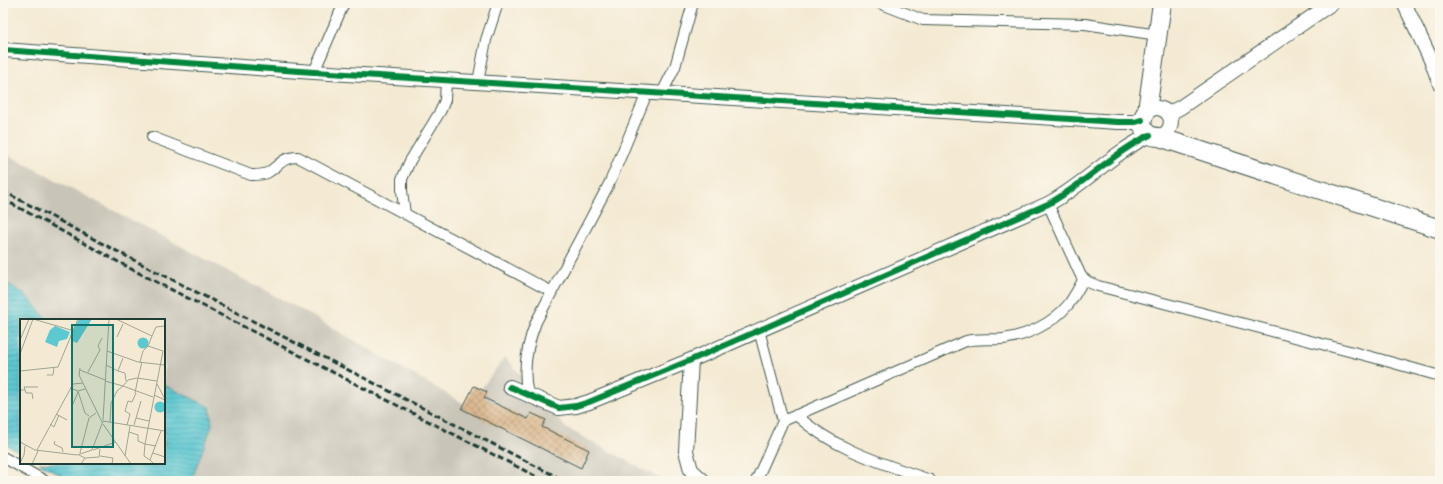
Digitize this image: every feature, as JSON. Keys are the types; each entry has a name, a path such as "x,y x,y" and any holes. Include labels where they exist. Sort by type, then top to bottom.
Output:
{"highway":[{"path":"1162,3 1143,129 1155,136 1440,229"}],"street":[{"path":"314,72 344,3"},
{"path":"478,82 486,40 498,3"},
{"path":"662,94 675,67 693,3"},
{"path":"879,3 923,20 1085,24 1158,35"},
{"path":"1168,114 1181,107 1332,3"},
{"path":"1404,3 1432,62 1440,84"},
{"path":"3,50 314,72 1118,122 1135,122 1155,108 1160,108 1168,114 1170,118 1170,128 1164,135 1155,136 1125,149 1072,190 1048,204 691,360 576,406 559,408 510,387"},
{"path":"405,214 402,197 402,178 410,161 441,110 445,100 446,80"},
{"path":"528,395 525,366 530,339 536,322 610,182 647,93"},
{"path":"152,137 251,174 266,173 281,161 290,157 298,157 552,292"},
{"path":"1048,204 1081,276 1088,282 1104,288 1440,376"},
{"path":"783,421 966,341 975,339 994,340 1018,336 1037,328 1054,318 1068,305 1084,279"},
{"path":"756,481 783,421 759,330"},
{"path":"691,360 686,451 691,470 704,481"},
{"path":"796,416 825,438 857,455 930,480"},
{"path":"3,457 43,480"},
{"path":"28,481 43,480"}],"shaded area":[{"path":"3,152 296,307 468,406 505,357 566,428 665,481 191,481 212,425 210,407 165,385 165,319 47,319 26,296 3,280"}],"water":[{"path":"3,280 26,296 47,319 20,319 20,452 3,443"},
{"path":"165,385 210,407 212,425 191,481 71,481 41,464 165,464"}],"building":[{"path":"474,386 487,392 484,398 528,419 531,413 546,420 542,427 589,450 581,468 462,409"}],"railway":[{"path":"3,191 126,256 565,481"},
{"path":"3,199 135,271 545,481"}],"cycle path":[{"path":"3,50 314,72 1118,122 1135,122 1142,120"},
{"path":"510,387 559,408 576,406 589,402 691,360 1048,204 1074,188 1136,142 1150,135"}]}
